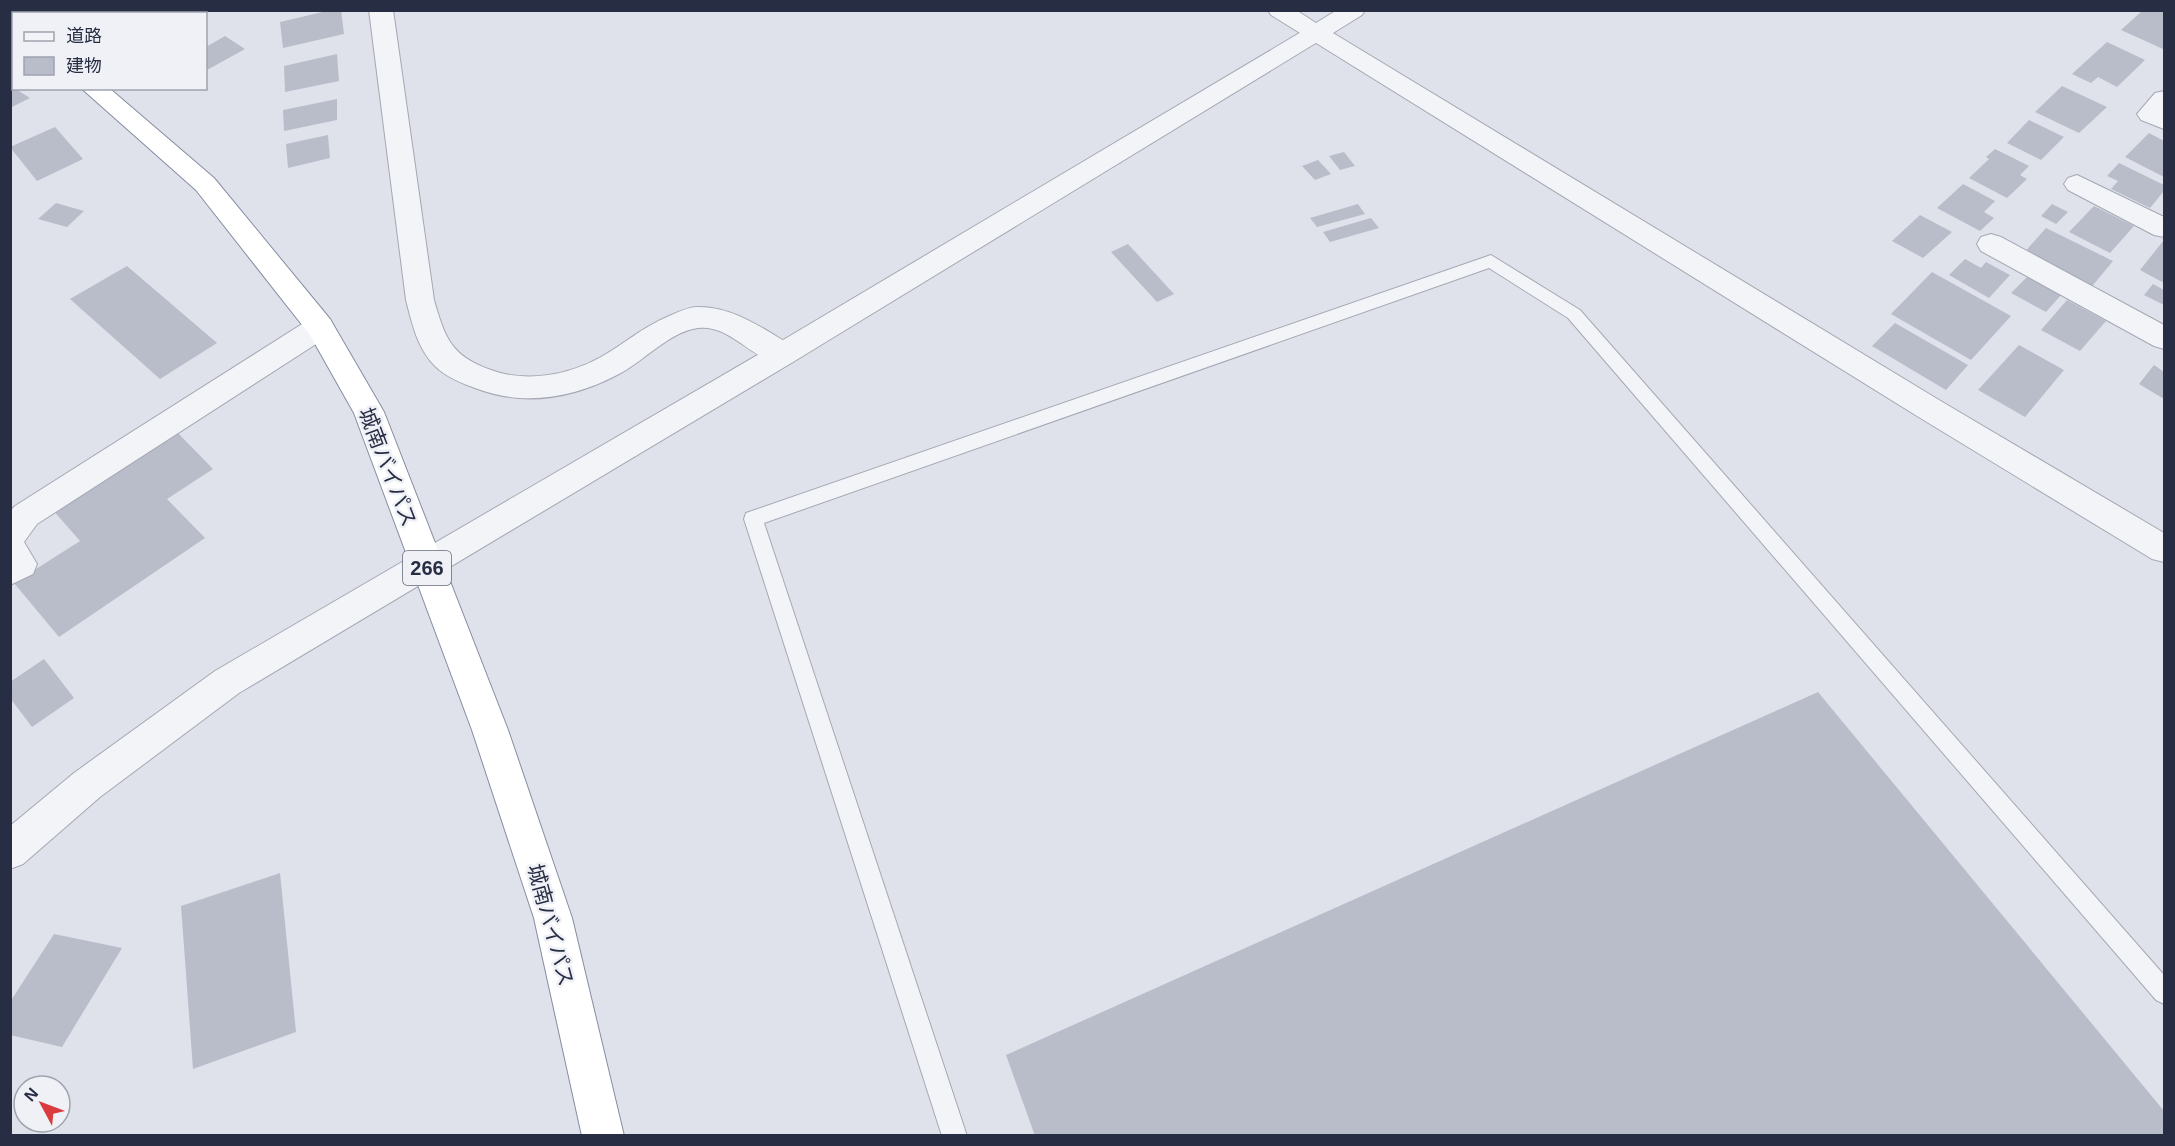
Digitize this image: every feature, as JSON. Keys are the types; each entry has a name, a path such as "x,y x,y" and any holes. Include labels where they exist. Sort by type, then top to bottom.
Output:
{"highway":[{"name":"城南バイパス","path":"95,90 205,184 320,327 369,412 490,730 553,918 603,1136"}],"street":[{"path":"381,10 420,300 429,334 445,358 466,373 498,385 535,388 576,382 611,365 659,332 696,316 726,321 783,354"},
{"path":"1279,10 1928,408 2164,549"},
{"path":"10,851 87,785 227,682 783,354 1354,10"},
{"path":"2164,99 2150,114 2164,121"},
{"path":"2077,184 2164,228"},
{"path":"1991,244 2164,338"},
{"path":"10,536 26,514 320,327"},
{"path":"10,548 21,564 10,571"}],"lane":[{"path":"956,1136 753,519 1491,261 1574,314 2164,992"}],"building":[{"path":"184,10 186,12 157,12"},
{"path":"331,10 341,10 344,34 283,48 280,22"},
{"path":"2143,10 2164,10 2163,49 2121,30"},
{"path":"225,36 245,49 207,70 207,46"},
{"path":"2107,42 2145,60 2117,87 2098,77 2091,83 2072,74"},
{"path":"337,54 339,81 285,92 284,66"},
{"path":"10,84 12,90 17,90 30,98 10,108"},
{"path":"2062,86 2107,107 2079,133 2035,112"},
{"path":"337,99 337,120 284,131 283,110"},
{"path":"2029,120 2064,137 2041,160 2007,143"},
{"path":"55,127 83,159 37,181 10,147"},
{"path":"2149,133 2164,141 2164,177 2125,157"},
{"path":"328,135 330,158 288,168 286,144"},
{"path":"1995,149 2029,166 2020,175 2027,179 2007,198 1969,178 1989,159 1986,157"},
{"path":"1344,152 1355,166 1340,170 1329,156"},
{"path":"1318,160 1331,174 1315,180 1302,166"},
{"path":"2119,163 2164,185 2164,191 2150,208 2111,189 2118,181 2107,176"},
{"path":"1963,184 1995,201 1984,212 1994,218 1980,231 1937,208"},
{"path":"56,203 84,211 67,227 38,219"},
{"path":"1358,204 1365,214 1317,227 1310,218"},
{"path":"2052,204 2068,212 2056,224 2041,216"},
{"path":"2094,206 2134,226 2110,253 2069,232"},
{"path":"1920,215 1952,232 1923,258 1892,241"},
{"path":"1371,218 1379,228 1330,242 1323,232"},
{"path":"2046,228 2113,261 2089,290 2022,255"},
{"path":"2164,240 2164,283 2140,270"},
{"path":"1128,244 1174,294 1157,302 1111,252"},
{"path":"1965,259 1981,268 1986,262 2010,275 1989,298 1949,275"},
{"path":"127,266 217,343 160,379 70,299"},
{"path":"1932,272 2011,316 1971,360 1891,314"},
{"path":"2028,276 2062,294 2046,312 2011,293"},
{"path":"2153,284 2164,290 2164,305 2144,295"},
{"path":"2067,300 2106,321 2080,351 2041,330"},
{"path":"1895,323 1968,365 1946,390 1872,346"},
{"path":"2019,345 2064,370 2025,417 1978,390"},
{"path":"2154,365 2164,372 2164,399 2139,384"},
{"path":"176,431 213,469 167,499 205,538 59,637 14,583 80,541 52,509"},
{"path":"44,659 74,698 32,727 10,698 10,682"},
{"path":"1818,692 2164,1111 2164,1136 1035,1136 1006,1055"},
{"path":"280,873 296,1032 193,1069 181,906"},
{"path":"54,934 122,948 62,1047 10,1035 10,1002"}]}
